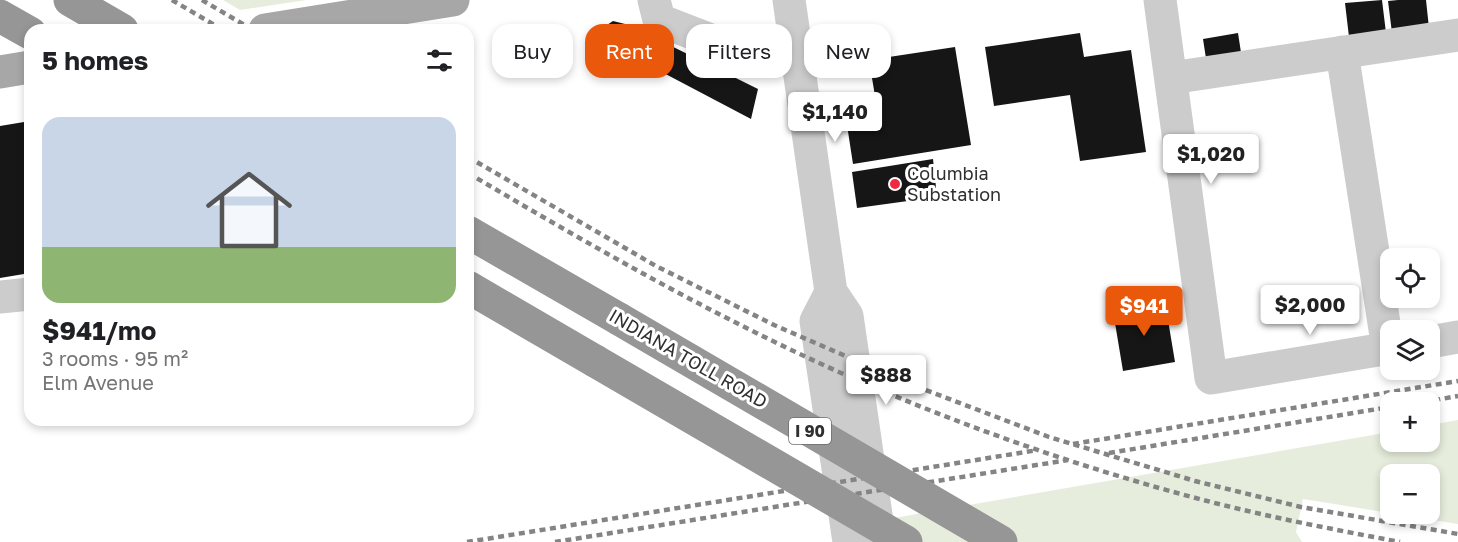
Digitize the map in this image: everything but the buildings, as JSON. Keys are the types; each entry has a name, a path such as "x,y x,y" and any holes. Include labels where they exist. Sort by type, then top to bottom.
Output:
{"highway":[{"path":"70,0 112,24"},
{"path":"0,16 24,30"},
{"name":"INDIANA TOLL ROAD","path":"474,235 1001,542"},
{"name":"I 90","path":"474,290 906,542"}],"main road":[{"path":"294,24 379,6 453,0"}],"street":[{"path":"654,0 659,20 749,55 796,51"},
{"path":"789,0 831,292 847,316 880,542"},
{"path":"1160,0 1211,378 1380,350"},
{"path":"1171,78 1458,35"},
{"path":"1342,52 1385,320"},
{"path":"831,292 816,321 849,542"},
{"path":"0,297 24,295"},
{"path":"1440,341 1458,338"}],"green space":[{"path":"223,0 306,0 240,10"},
{"path":"1458,420 1458,524 1440,521 1440,464 1380,464 1380,511 1303,499 1296,532 1302,542 896,542 894,518 1380,434 1380,452 1440,452 1440,423"}],"railway":[{"path":"172,0 213,24"},
{"path":"202,0 243,24"},
{"path":"474,160 656,266 774,325 910,384 1049,437 1195,481 1301,507 1458,534"},
{"path":"474,176 592,245 717,313 850,377 951,419 1108,473 1211,502 1305,524 1400,542"},
{"path":"1073,444 1458,381"},
{"path":"1440,399 1458,396"},
{"path":"1109,453 1380,409"},
{"path":"467,542 1038,450"},
{"path":"555,542 1068,460"}],"place":[{"name":"Columbia Substation","path":"895,184"}]}
